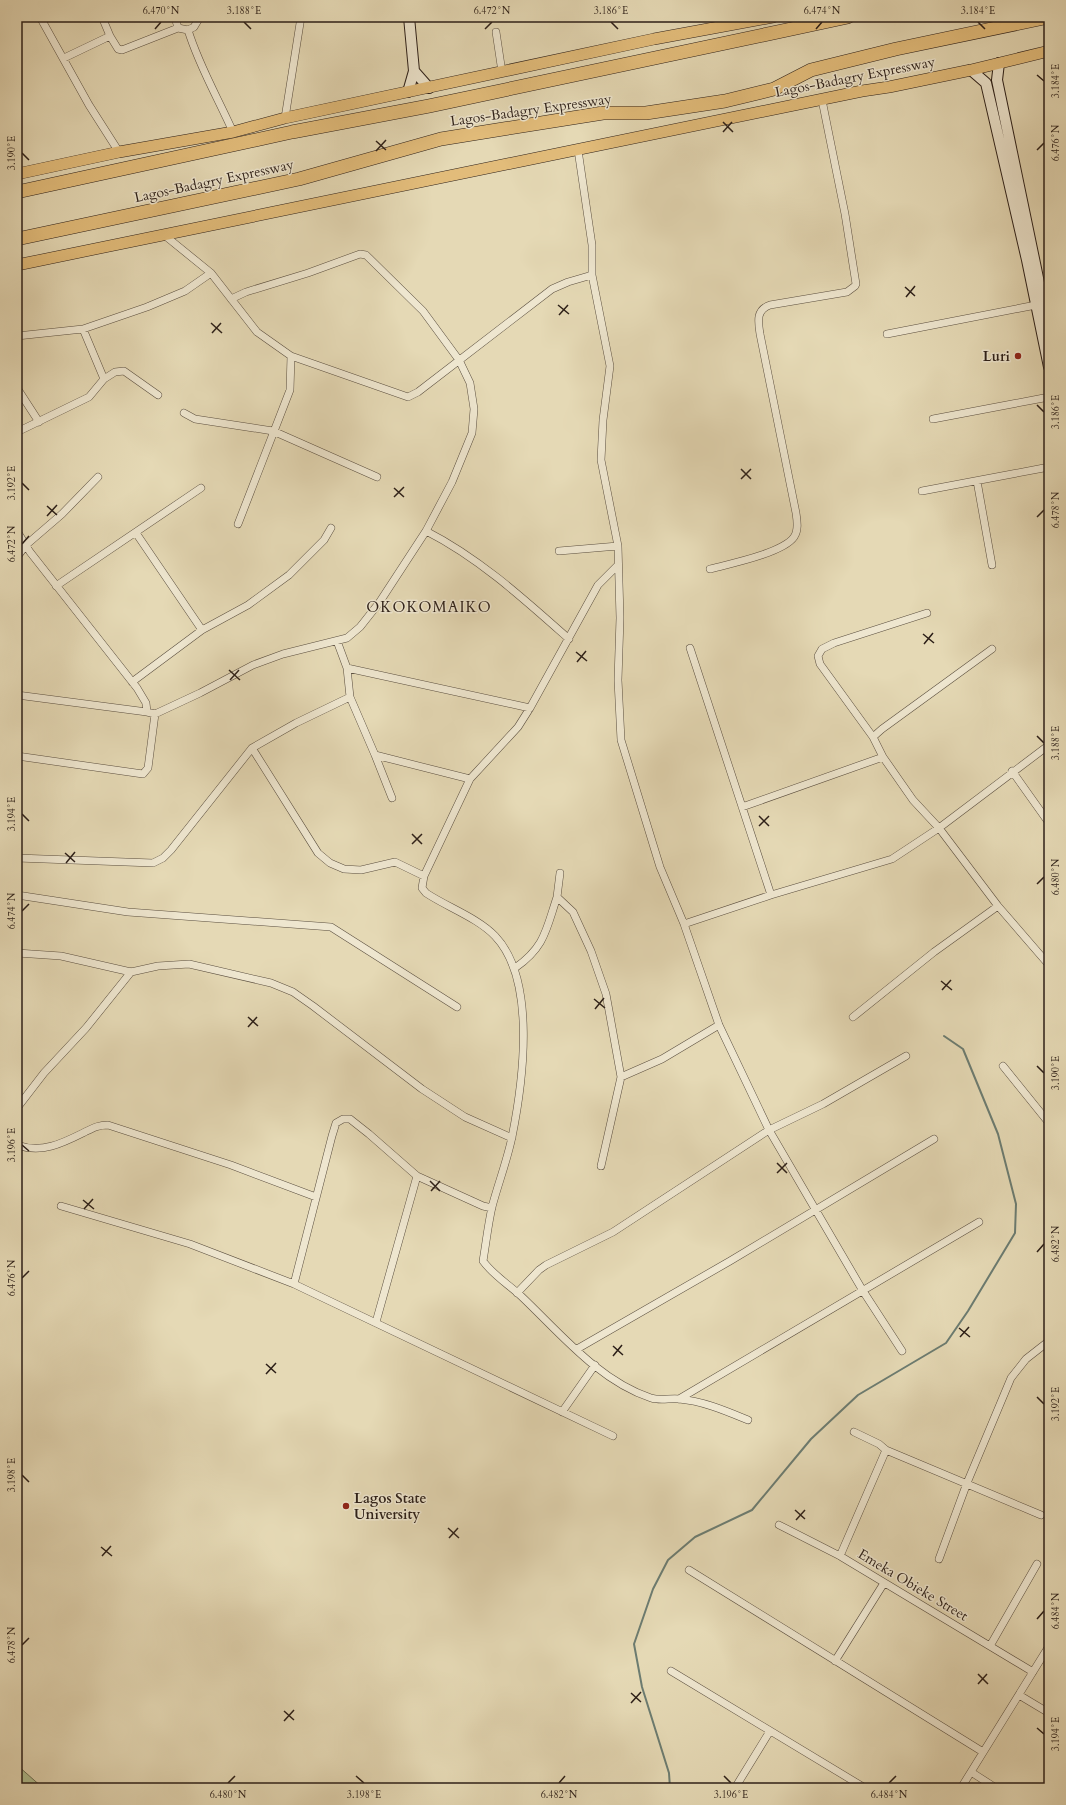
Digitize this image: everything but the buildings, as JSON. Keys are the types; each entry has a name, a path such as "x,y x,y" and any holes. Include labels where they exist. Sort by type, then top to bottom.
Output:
{"highway":[{"name":"Lagos-Badagry Expressway","path":"17,192 292,132 429,106 848,17"},
{"name":"Lagos-Badagry Expressway","path":"17,239 299,179 441,139 603,113 646,113 725,101 774,89 811,70 896,49 1049,17"}],"main road":[{"path":"17,174 119,152 233,132 284,118 654,39 773,17"},
{"name":"Lagos-Badagry Expressway","path":"17,266 163,234 971,70 1049,51"}],"street":[{"path":"40,17 89,105 119,152"},
{"path":"102,17 110,36 118,49 122,50 178,28 188,30 194,27 200,17"},
{"path":"175,17 178,28"},
{"path":"284,118 301,17"},
{"path":"408,92 414,71 409,17"},
{"path":"188,30 203,72 213,88 233,132"},
{"path":"496,32 502,72"},
{"path":"64,58 110,36"},
{"path":"999,62 997,80 1049,331"},
{"path":"971,70 986,83 1049,367"},
{"path":"414,71 429,88"},
{"path":"710,569 753,558 789,542 796,533 796,513 760,334 759,313 763,308 770,305 847,292 856,284 845,214 822,100"},
{"path":"578,150 592,245 592,275 610,366 603,420 601,460 618,546 617,566 620,618 618,680 621,740 660,867 684,924 719,1025 769,1130 863,1291 902,1351"},
{"path":"163,234 211,273 257,332 291,356 408,397 418,392 552,289 568,282 592,275"},
{"path":"17,695 155,714 200,693 253,665 284,654 347,638 360,627 369,616 426,531 452,482 472,434 474,409 470,383 459,360 423,311 366,255 360,254 308,273 246,292 231,299"},
{"path":"17,336 83,329 154,305 185,291 211,273"},
{"path":"887,334 1036,305"},
{"path":"83,329 104,379"},
{"path":"238,524 290,390 291,356"},
{"path":"17,432 89,397 104,379 115,372 124,371 158,395"},
{"path":"17,388 39,422"},
{"path":"933,419 1049,396"},
{"path":"184,413 195,419 273,431 377,477"},
{"path":"922,491 1049,467"},
{"path":"17,557 26,545 62,514 98,477"},
{"path":"977,481 992,565"},
{"path":"56,586 201,488"},
{"path":"132,682 202,630 248,605 289,575 324,540 331,528"},
{"path":"17,531 56,586 132,682 142,696 147,712"},
{"path":"426,531 446,541 502,581 569,639"},
{"path":"136,533 202,630"},
{"path":"559,551 618,546"},
{"path":"617,566 598,585 530,708 518,726 470,779 424,876 422,888 426,893 479,924 494,935 507,951 515,968 521,997 523,1029 522,1055 512,1138 492,1208 483,1261 492,1272 518,1293 577,1349 617,1382 654,1399 679,1399 718,1408 748,1420"},
{"path":"928,613 834,643 822,649 818,656 823,669 873,737 883,757 914,800 939,828 998,906 1049,965"},
{"path":"337,641 347,668 350,697 392,798"},
{"path":"690,648 771,895"},
{"path":"873,737 992,649"},
{"path":"347,668 530,708"},
{"path":"17,858 153,863 159,861 171,850 252,748 296,723 350,697"},
{"path":"17,756 143,774 148,768 155,714"},
{"path":"684,924 771,895 892,859 939,828 1012,771 1049,745"},
{"path":"252,748 318,853 330,863 344,869 361,870 395,862 424,876"},
{"path":"375,755 470,779"},
{"path":"742,807 883,757"},
{"path":"1012,771 1049,823"},
{"path":"515,968 529,959 541,943 557,897 560,873"},
{"path":"17,895 128,912 331,927 457,1007"},
{"path":"557,897 573,912 594,958 606,994 621,1077 601,1166"},
{"path":"853,1017 934,952 998,906"},
{"path":"17,953 61,956 131,972 158,966 189,964 271,983 293,992 314,1006 422,1089 465,1117 512,1138"},
{"path":"17,1108 44,1073 86,1028 131,972"},
{"path":"621,1077 662,1059 719,1025"},
{"path":"518,1293 539,1270 546,1265 613,1232 769,1130 823,1104 906,1056"},
{"path":"1003,1066 1049,1123"},
{"path":"294,1284 332,1136 336,1123 344,1119 350,1119 417,1176 476,1203 492,1208"},
{"path":"17,1145 38,1149 48,1148 93,1127 108,1125 231,1165 316,1198"},
{"path":"577,1349 934,1139"},
{"path":"376,1322 417,1176"},
{"path":"61,1206 190,1244 294,1284 613,1436"},
{"path":"679,1399 979,1222"},
{"path":"940,1560 967,1483 1011,1378 1026,1359 1049,1341"},
{"path":"562,1412 595,1365"},
{"path":"854,1432 879,1444 886,1450 1041,1515"},
{"path":"840,1556 886,1450"},
{"name":"Emeka Obieke Street","path":"778,1525 840,1556 1033,1672"},
{"path":"990,1646 1037,1564"},
{"path":"688,1570 983,1752"},
{"path":"835,1661 884,1583"},
{"path":"961,1788 1049,1646"},
{"path":"671,1670 865,1788"},
{"path":"1019,1695 1049,1713"},
{"path":"735,1788 770,1731"},
{"path":"971,1772 996,1788"}],"green space":[{"path":"17,1765 43,1788 17,1788"}],"waterway":[{"path":"670,1788 669,1773 642,1687 634,1644 653,1589 668,1560 695,1537 752,1510 811,1439 858,1395 946,1343 968,1311 1015,1233 1016,1204 998,1134 963,1049 944,1036"}],"place":[{"name":"Luri","path":"1018,356"},
{"name":"Lagos State University","path":"346,1506"}],"district":[{"name":"OKOKOMAIKO","path":"429,607"}]}
